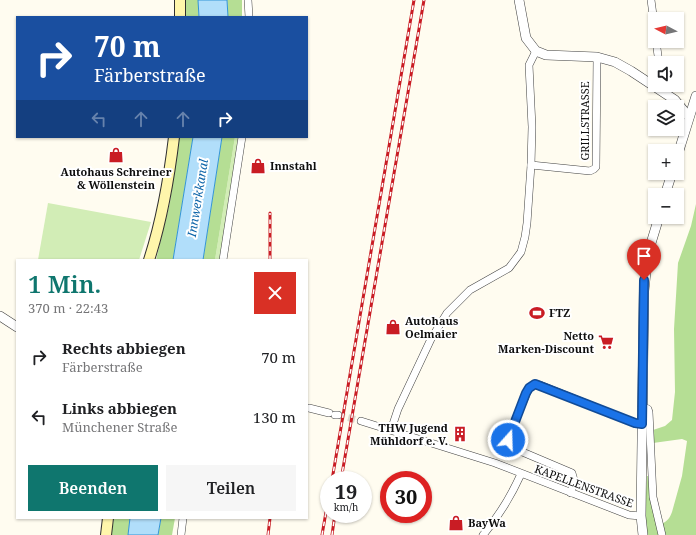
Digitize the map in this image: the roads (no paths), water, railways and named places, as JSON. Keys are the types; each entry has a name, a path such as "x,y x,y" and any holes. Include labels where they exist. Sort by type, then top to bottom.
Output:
{"main road":[{"path":"180,0 180,16"},
{"path":"149,259 165,201 174,138"},
{"path":"106,535 108,519"}],"street":[{"path":"248,0 249,16"},
{"path":"519,0 526,38 536,51 551,56 597,57 609,60 648,81"},
{"path":"651,0 653,12"},
{"path":"391,430 398,410 431,339 447,313 474,288 509,268 521,252 527,224 531,165 532,127 530,64 536,51"},
{"name":"GRILLSTRASSE","path":"531,165 590,171 594,170 596,167 597,57"},
{"path":"664,92 675,100 695,99 681,144"},
{"path":"684,111 689,117"},
{"path":"223,259 242,138"},
{"path":"643,535 641,516 644,280 648,253 657,224"},
{"path":"0,316 16,326"},
{"path":"571,492 574,480 572,473 512,448 509,443 508,437 529,388 535,384 540,385 635,423 642,424"},
{"path":"642,406 648,409 649,412 653,497 662,535"},
{"path":"309,408 334,414"},
{"name":"KAPELLENSTRASSE","path":"361,421 495,463 629,515 641,516"},
{"path":"483,535 504,508 521,474"},
{"path":"181,535 183,519"}],"water":[{"path":"198,0 227,0 228,16 199,16"},
{"name":"Innwerkkanal","path":"193,138 222,138 203,259 173,259"},
{"path":"130,519 161,519 158,535 128,535"}],"tunnel":[{"path":"338,415 361,421"}],"railway":[{"path":"334,471 414,0"},
{"path":"343,471 424,0"},
{"path":"270,213 270,259"},
{"path":"268,535 270,519"},
{"path":"322,535 324,523"},
{"path":"332,535 334,523"}],"place":[{"name":"Autohaus Schreiner & Wöllenstein","path":"116,155"},
{"name":"Innstahl","path":"258,166"},
{"name":"FTZ","path":"537,313"},
{"name":"Autohaus Oelmaier","path":"393,327"},
{"name":"Netto Marken-Discount","path":"606,342"},
{"name":"THW Jugend Mühldorf e. V.","path":"460,434"},
{"name":"BayWa","path":"456,523"}]}
